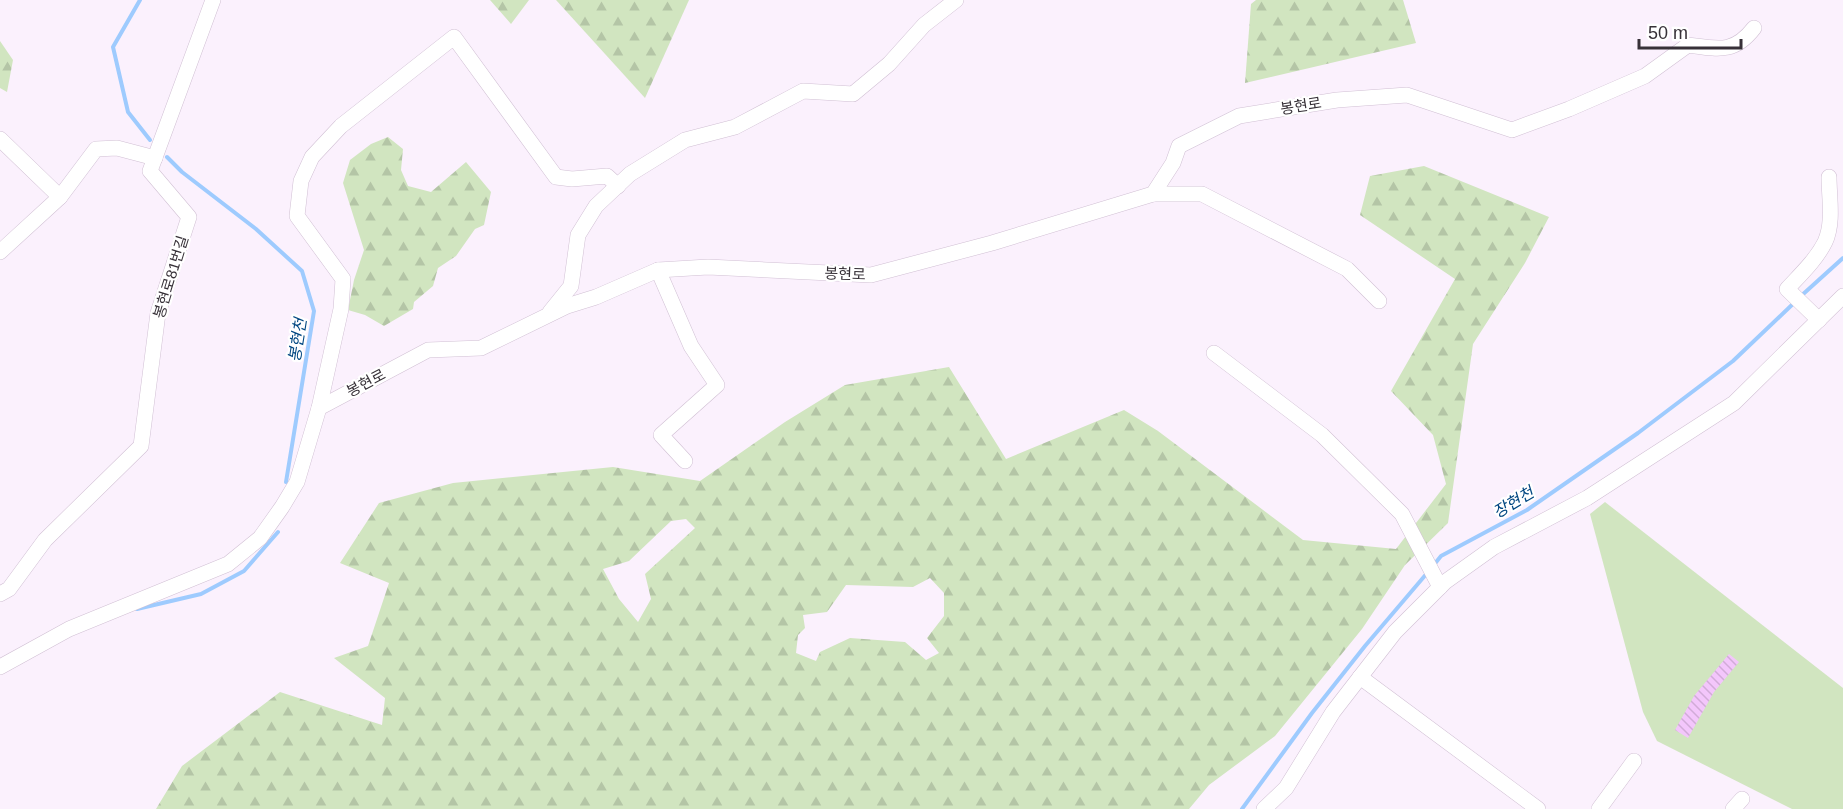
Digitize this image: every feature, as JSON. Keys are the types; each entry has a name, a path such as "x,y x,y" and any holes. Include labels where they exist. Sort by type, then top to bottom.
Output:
{"street":[{"path":"0,252 60,197 96,149 117,148 155,158 213,0"},
{"path":"546,317 572,286 578,235 596,206 630,174 685,140 735,127 803,91 853,94 889,63 924,25 956,0"},
{"name":"봉현로","path":"319,408 428,350 481,348 567,306 596,297 658,270 708,267 871,275 992,243 1153,194 1173,163 1179,146 1239,116 1337,100 1407,95 1512,130 1569,109 1645,76 1688,45 1720,50 1743,42 1754,28"},
{"path":"0,667 69,629 228,564 260,538 297,482 319,408 341,309 343,279 297,216 301,181 312,158 341,126 454,37 556,177 572,180 607,176 618,186"},
{"path":"0,139 60,197"},
{"name":"봉현로81번길","path":"0,594 9,589 45,540 141,446 158,313 189,217 150,171 155,158"},
{"path":"1814,315 1787,289 1805,270 1825,241 1829,222 1829,177"},
{"path":"1153,194 1202,194 1347,269 1379,301"},
{"path":"658,270 691,346 717,385 661,435 685,461"},
{"path":"1264,809 1286,788 1333,712 1395,632 1437,583 1494,547 1587,498 1734,404 1814,315 1843,296"},
{"path":"1214,354 1322,435 1402,514 1437,583"},
{"path":"1360,677 1538,809"},
{"path":"1599,809 1634,761"}],"green space":[{"path":"490,0 529,0 511,24"},
{"path":"556,0 689,0 645,98"},
{"path":"1256,0 1403,0 1416,43 1245,83 1251,4"},
{"path":"0,41 13,60 7,92 0,88"},
{"path":"388,137 403,149 401,170 408,186 431,192 466,162 491,192 484,225 475,229 456,256 438,268 433,286 414,302 413,309 384,326 365,315 348,310 354,280 364,250 343,183 350,160 371,144"},
{"path":"1424,166 1549,217 1525,263 1473,344 1448,523 1405,565 1362,629 1275,736 1209,785 1189,809 156,809 182,766 280,692 382,725 385,698 334,658 368,646 389,583 340,563 379,503 453,483 613,467 700,481 785,422 845,385 949,367 1006,459 1124,410 1158,431 1303,540 1396,549 1446,484 1433,435 1391,391 1455,279 1360,215 1370,176","holes":["686,519 695,528 645,574 651,599 638,622 619,599 603,569 629,561 671,521","930,578 944,593 944,616 927,638 939,653 926,660 905,642 850,638 820,652 816,661 796,653 798,635 805,628 803,615 827,612 846,585 913,587"]},
{"path":"1605,502 1843,688 1843,809 1792,809 1657,741 1643,712 1590,514"}],"building":[{"path":"1729,654 1739,662 1714,692 1688,738 1675,730 1694,696"}],"waterway":[{"name":"봉현천","path":"140,0 113,47 128,112 150,140"},
{"name":"봉현천","path":"167,157 182,172 256,229 302,271 314,311 286,482"},
{"name":"장현천","path":"1801,296 1843,258"},
{"name":"장현천","path":"1433,566 1441,556 1527,510 1638,433 1733,361 1796,301"},
{"name":"봉현천","path":"137,609 201,594 244,571 278,532"},
{"name":"장현천","path":"1242,809 1312,713 1428,572"}]}
